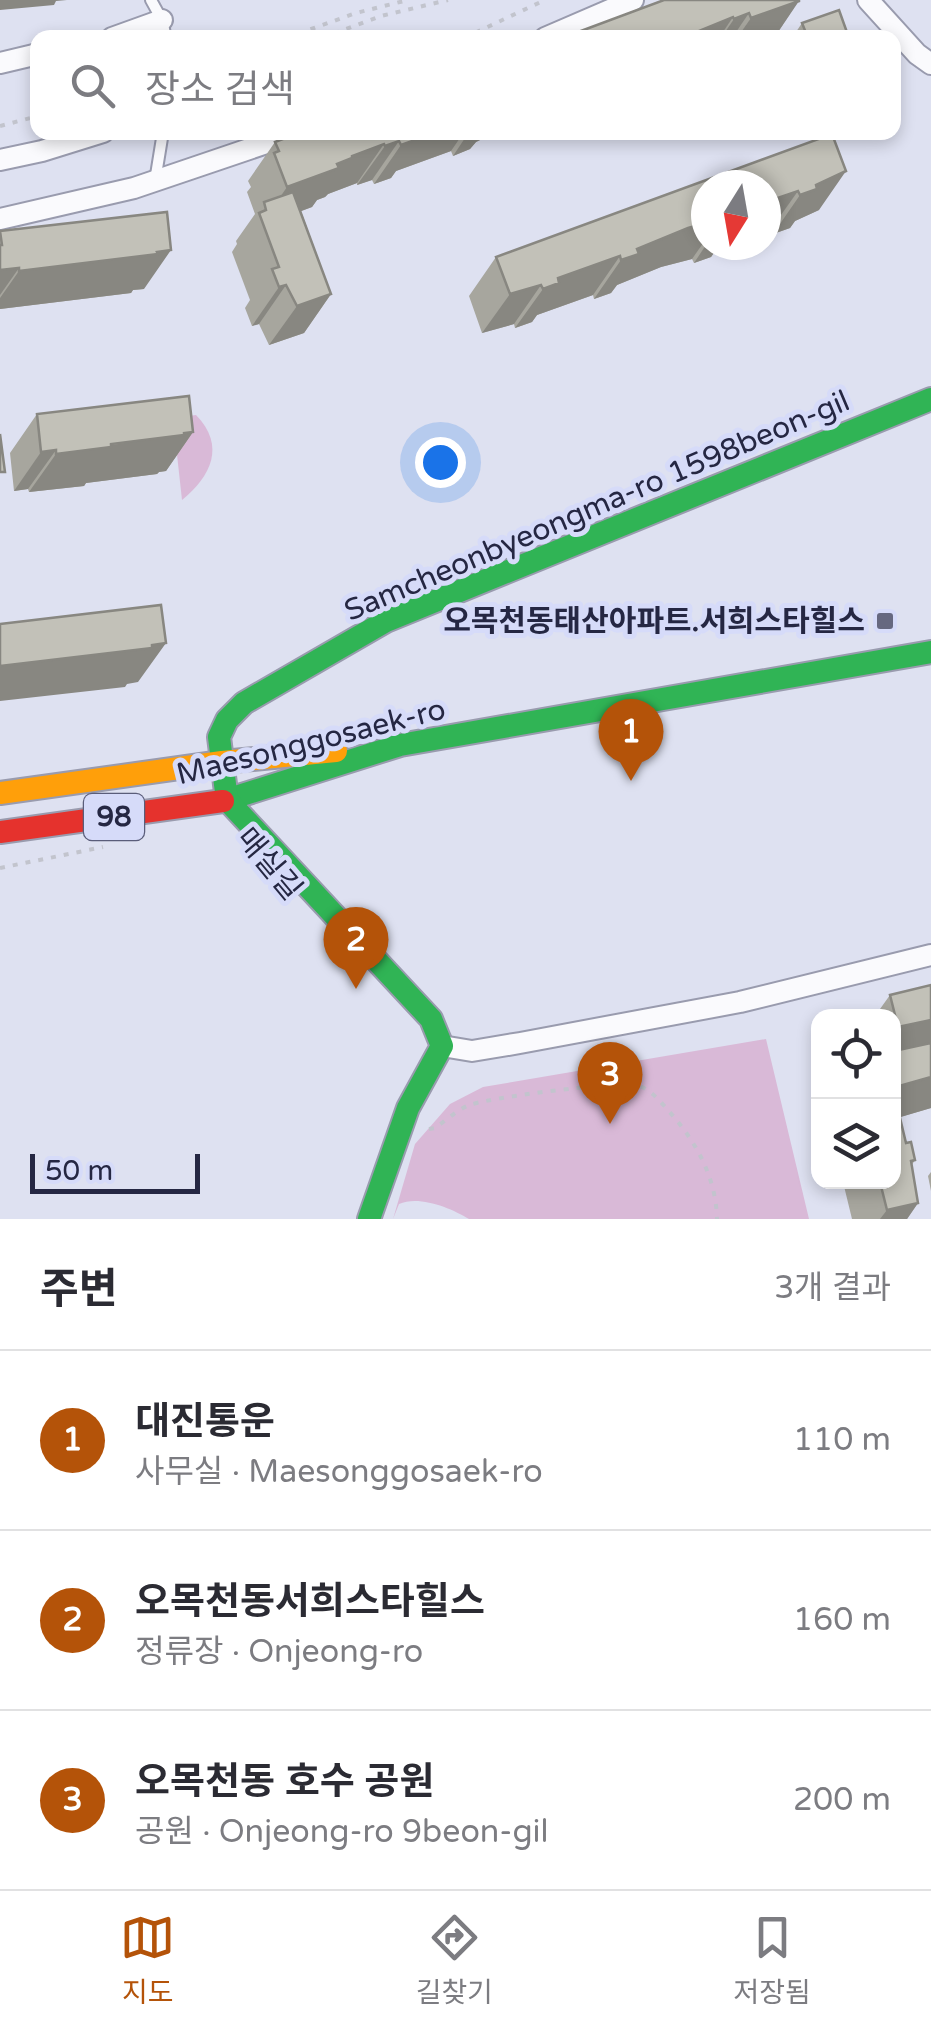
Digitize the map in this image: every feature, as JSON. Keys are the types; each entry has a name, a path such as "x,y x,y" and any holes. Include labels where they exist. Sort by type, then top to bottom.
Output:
{"street":[{"path":"564,30 634,0"},
{"path":"868,0 895,30"},
{"path":"901,36 931,64"},
{"path":"0,62 30,56"},
{"path":"0,160 77,140"},
{"path":"0,219 155,182 276,140"},
{"name":"Samcheonbyeongma-ro 1598beon-gil","path":"227,800 220,737 227,720 244,703 386,621 931,399"},
{"name":"Maesonggosaek-ro","path":"0,832 227,800 400,745 931,652"},
{"path":"0,794 222,762 400,745"},
{"path":"227,800 431,1019 442,1046"},
{"path":"0,842 39,828"},
{"path":"442,1046 472,1051 520,1043 740,1002 931,955"},
{"path":"369,1219 398,1133 428,1064 442,1046"}],"lane":[{"path":"152,0 164,29"},
{"path":"155,182 162,140"}],"path":[{"path":"308,30 408,0"},
{"path":"344,30 448,0"},
{"path":"481,30 545,0"},
{"path":"0,126 30,118"},
{"path":"0,868 110,846"},
{"path":"398,1133 435,1128 468,1105 582,1087 636,1085 655,1096 684,1128 705,1164 716,1198 717,1219"}],"shaded area":[{"path":"196,415 211,438 211,460 201,481 182,500 173,418"},
{"path":"766,1039 809,1219 469,1219 444,1207 416,1201 399,1204 393,1219 415,1144 450,1104 483,1087"}],"building":[{"path":"664,0 799,0 751,18 749,13 733,17 702,30 583,30"},
{"path":"839,10 846,30 805,30 802,23"},
{"path":"415,140 401,145 399,141 384,144 337,164 339,168 287,187 274,153 279,151 275,142"},
{"path":"816,140 834,140 846,171 816,185 817,189 800,195 798,191 781,197 781,170 734,170"},
{"path":"691,186 691,227 637,249 639,254 621,260 620,256 558,278 559,283 543,289 541,285 510,294 496,257"},
{"path":"293,192 331,294 297,306 286,285 279,287 272,269 279,267 259,213 266,210 264,202"},
{"path":"167,212 171,250 19,271 0,270 0,231"},
{"path":"189,396 193,432 111,447 56,454 56,450 41,452 37,414"},
{"path":"0,434 5,472 0,472"},
{"path":"161,605 166,643 152,648 0,666 0,624"},
{"path":"931,985 931,1020 901,1026 901,1009 894,1009 890,995"},
{"path":"931,1043 931,1077 901,1086 901,1049"},
{"path":"901,1122 915,1160 911,1161 918,1203 887,1210 882,1189 901,1189"}],"traffic: fast":[{"path":"369,1219 408,1108 442,1046 431,1019 227,800 219,737 227,720 244,703 386,621 931,399"},
{"path":"223,801 400,745 931,652"}],"traffic: slow":[{"path":"0,793 222,762 336,751"}],"traffic: jam":[{"path":"0,832 223,801"}],"place":[{"name":"오목천동태산아파트.서희스타힐스","path":"885,621"},
{"name":"대진통운","path":"631,781"},
{"name":"오목천동서희스타힐스","path":"356,989"},
{"name":"오목천동 호수 공원","path":"610,1124"}]}
